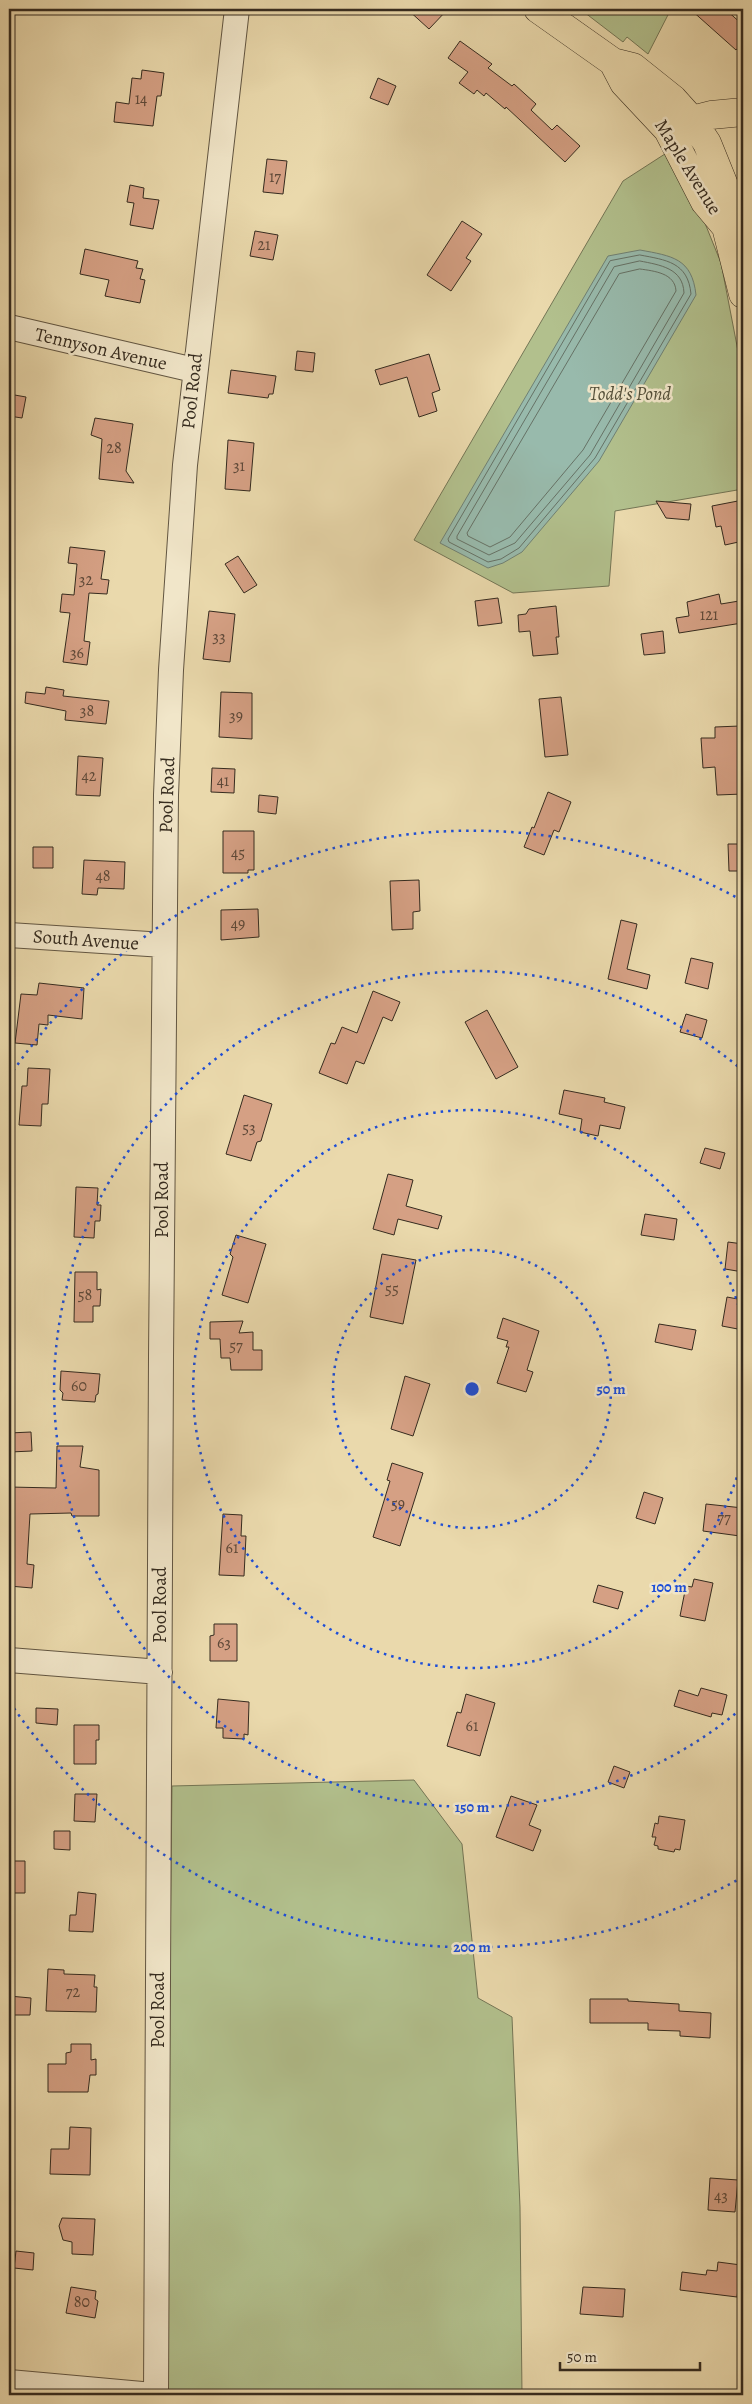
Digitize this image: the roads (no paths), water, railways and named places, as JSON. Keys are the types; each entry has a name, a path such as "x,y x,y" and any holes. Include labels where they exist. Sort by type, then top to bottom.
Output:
{"main road":[{"name":"Maple Avenue","path":"538,9 614,62 625,64 637,70 673,99 678,123 705,202 726,227 743,294"},
{"path":"678,123 743,112"}],"street":[{"name":"Pool Road","path":"156,2395 164,945 171,670 184,474 194,370 237,9"},
{"name":"Tennyson Avenue","path":"9,327 194,370"},
{"name":"South Avenue","path":"9,935 164,945"},
{"path":"9,1660 160,1672"},
{"path":"9,2382 152,2395"}],"water":[{"name":"Todd's Pond","path":"640,250 662,254 679,261 690,273 696,295 599,461 522,552 503,563 488,568 440,543 608,256"}]}
